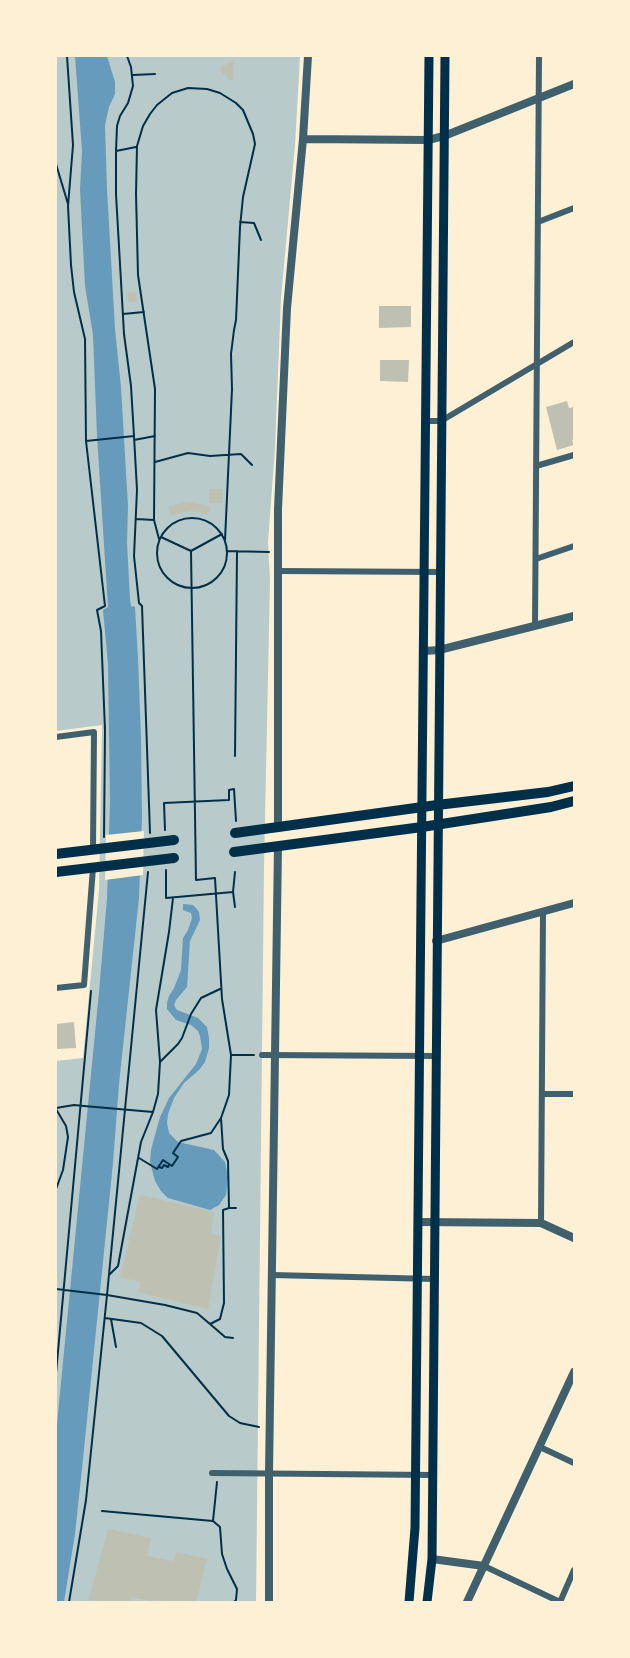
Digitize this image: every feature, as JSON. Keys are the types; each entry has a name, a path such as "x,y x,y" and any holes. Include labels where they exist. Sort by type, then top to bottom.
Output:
{"highway":[{"path":"235,833 549,792 574,786"},
{"path":"234,852 438,824 551,807 574,801"},
{"path":"56,854 93,849 105,843 148,838 174,840"},
{"path":"56,872 99,867 146,867 174,858"}],"main road":[{"path":"410,1602 416,1528 429,56"},
{"path":"428,1602 432,1559 433,1474 445,56"}],"street":[{"path":"278,826 278,509 287,308 303,139 308,56"},
{"path":"535,626 539,56"},
{"path":"303,139 429,140 574,84"},
{"path":"538,222 574,208"},
{"path":"426,421 441,421 574,342"},
{"path":"536,466 574,455"},
{"path":"536,559 574,546"},
{"path":"278,571 440,572"},
{"path":"424,651 439,650 574,616"},
{"path":"56,737 94,732 93,849"},
{"path":"269,1602 278,846"},
{"path":"56,988 84,985 99,867"},
{"path":"436,941 574,903"},
{"path":"541,1223 543,912"},
{"path":"262,1055 436,1056"},
{"path":"542,1095 574,1094"},
{"path":"418,1222 541,1223 574,1238"},
{"path":"273,1275 434,1279"},
{"path":"467,1602 574,1372"},
{"path":"540,1446 574,1463"},
{"path":"214,1476 269,1473 433,1474"},
{"path":"432,1559 484,1566 560,1602 574,1570"}],"path":[{"path":"67,56 73,155 68,206 71,265 74,292 85,339 86,441 105,606 97,610 101,631 105,730 105,843"},
{"path":"127,56 133,75 133,86 117,126 116,194 137,490 134,556 139,603 142,606 148,838"},
{"path":"133,75 155,74"},
{"path":"188,88 207,89 229,98 243,110 255,144 243,196 240,222 237,320 231,354 232,389 225,540 227,551 224,566 217,578 206,585 184,587 162,573 156,556 159,538 154,520 155,389 138,275 136,194 137,147 143,126 157,105 172,93 188,88"},
{"path":"116,151 137,147"},
{"path":"56,164 68,206"},
{"path":"240,222 254,223 261,240"},
{"path":"123,314 144,312"},
{"path":"86,441 155,436"},
{"path":"155,462 188,453 210,456 241,454 252,465"},
{"path":"159,538 173,522 190,517 208,521 215,526 225,540"},
{"path":"136,519 154,520"},
{"path":"191,551 222,534"},
{"path":"159,538 191,551"},
{"path":"139,1158 157,1169 163,1160 172,1166 178,1157 173,1153 182,1141 211,1133 221,1118 229,1095 231,1055 222,988 215,878 196,880 191,551"},
{"path":"227,551 270,552"},
{"path":"235,756 237,552"},
{"path":"165,830 164,803 229,800 229,790 234,789 236,821"},
{"path":"69,1602 86,1500 146,867"},
{"path":"166,870 166,898 233,892"},
{"path":"234,872 234,907"},
{"path":"109,1275 118,1266 141,1142 158,1094 160,1062 156,1010 173,898"},
{"path":"160,1062 178,1044 201,998 222,988"},
{"path":"56,1373 62,1290 83,1106 91,992"},
{"path":"231,1055 262,1055"},
{"path":"56,1190 63,1170 68,1137 66,1126 56,1109 83,1106 153,1113"},
{"path":"221,1118 223,1149 228,1161 229,1208"},
{"path":"210,1323 220,1319 224,1303 223,1210 236,1208"},
{"path":"56,1289 107,1295 197,1313 225,1337 233,1338"},
{"path":"105,1318 141,1323 162,1336 229,1416 240,1423 261,1428"},
{"path":"111,1319 116,1347"},
{"path":"213,1521 214,1476"},
{"path":"102,1511 213,1521 220,1527 222,1554 237,1589 234,1602"}],"shaded area":[{"path":"56,56 300,56 295,145 281,298 275,448 268,542 270,580 264,867 256,1602 56,1602 56,1061 83,1058 99,890 102,725 56,731"}],"water":[{"path":"75,56 107,56 115,82 115,94 105,125 107,189 128,506 130,599 131,606 135,607 138,658 142,819 139,898 75,1534 64,1602 56,1602 56,1434 99,992 107,898 110,801 108,664 103,610 108,607 93,335 85,286 80,189 82,151"},
{"path":"183,904 193,905 199,912 200,920 190,941 187,987 174,1005 177,1010 198,1018 207,1027 209,1048 205,1062 184,1083 174,1098 167,1123 169,1133 178,1142 214,1150 225,1162 228,1177 226,1195 219,1205 210,1210 168,1198 155,1181 150,1162 160,1117 169,1098 196,1064 202,1049 198,1031 191,1025 176,1020 167,1009 169,996 181,970 183,938 192,918 191,913 183,910"}],"pier":[{"path":"144,831 143,875 105,880 106,835"}],"building":[{"path":"233,61 234,80 229,80 226,75 223,75 222,65"},
{"path":"136,292 137,301 128,302 127,293"},
{"path":"379,306 411,306 411,327 379,328"},
{"path":"380,360 409,360 408,382 380,381"},
{"path":"567,401 569,408 574,407 574,439 572,440 574,445 557,450 546,407"},
{"path":"209,489 223,489 223,503 209,503"},
{"path":"192,502 211,507 207,515 189,511 172,515 168,507 181,503"},
{"path":"74,1022 76,1048 56,1049 56,1024"},
{"path":"140,1195 214,1212 211,1234 221,1236 208,1309 138,1292 141,1282 120,1277"},
{"path":"108,1529 151,1538 147,1556 173,1561 177,1552 207,1559 196,1602 157,1602 131,1597 130,1602 88,1602"}]}
